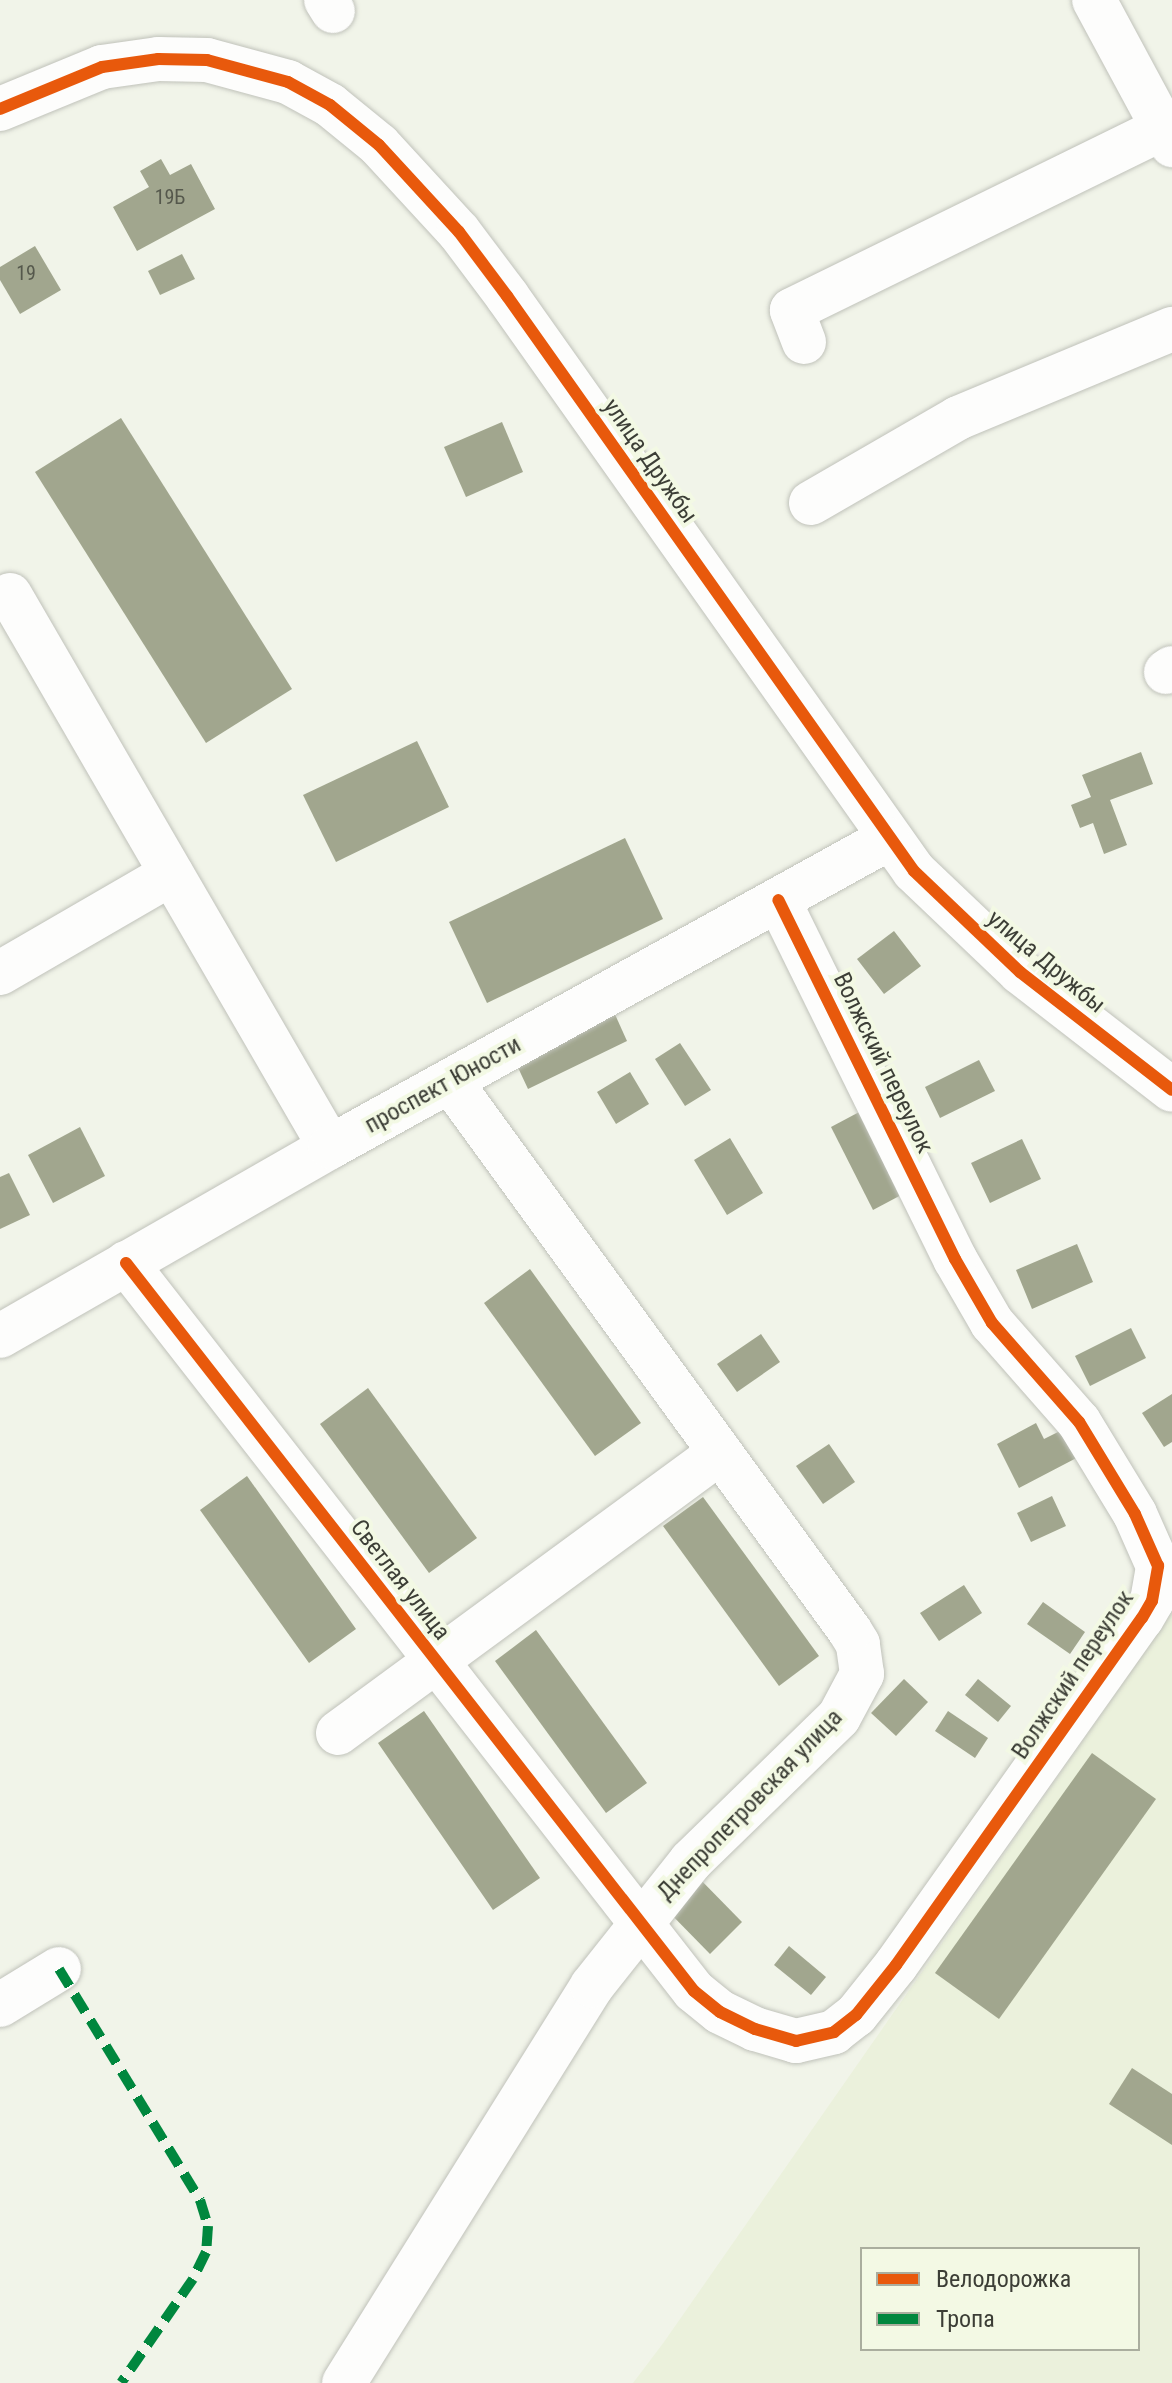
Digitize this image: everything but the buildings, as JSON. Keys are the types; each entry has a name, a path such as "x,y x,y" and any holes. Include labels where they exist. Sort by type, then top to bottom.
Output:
{"street":[{"path":"804,342 792,310 1168,136 1094,0"},
{"name":"улица Дружбы","path":"0,109 102,67 144,59 207,60 288,82 330,105 379,145 459,232 507,296 888,839 947,904 1020,972 1172,1090"},
{"path":"811,503 958,418 1172,329"},
{"path":"10,595 330,1147"},
{"name":"проспект Юности","path":"0,1336 330,1147 888,839"},
{"path":"0,973 171,874"},
{"name":"Волжский переулок","path":"638,1923 694,1991 736,2021 796,2041 834,2032 856,2015 896,1965 1142,1618 1158,1580 1146,1535 1079,1422 992,1323 955,1259 778,900"},
{"name":"Днепропетровская улица","path":"344,2383 592,1986 638,1923 691,1861 839,1717 862,1674 858,1644 450,1081"},
{"name":"Светлая улица","path":"126,1263 638,1923"},
{"path":"338,1733 720,1452"},
{"path":"0,2005 59,1969"}],"shaded area":[{"path":"1172,1613 1172,2383 633,2383 664,2342"}],"marked path":[{"path":"59,1969 200,2200 208,2226 206,2252 193,2279 121,2383"}],"cycle path":[{"path":"0,109 102,67 158,59 207,60 288,82 330,105 379,145 459,232 507,296 914,871 1020,972 1172,1090"},
{"path":"126,1263 694,1991 720,2012 755,2029 796,2041 834,2032 856,2015 896,1965 1142,1618 1152,1601 1158,1566 1135,1514 1079,1422 992,1323 955,1259 778,900"}]}
